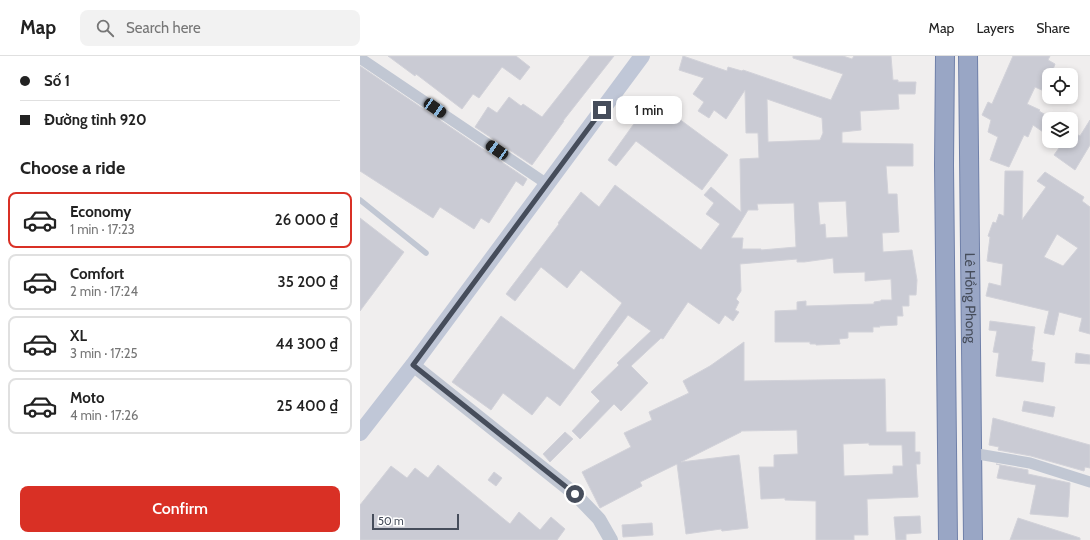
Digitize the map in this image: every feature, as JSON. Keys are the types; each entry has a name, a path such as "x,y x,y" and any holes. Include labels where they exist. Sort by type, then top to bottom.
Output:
{"highway":[{"name":"Lê Hồng Phong","path":"945,56 944,165 948,540"},
{"name":"Lê Hồng Phong","path":"968,56 973,540"}],"main road":[{"path":"360,433 413,365 642,56"}],"street":[{"path":"360,58 547,184"},
{"path":"413,365 575,494 599,519 611,540"},
{"path":"972,453 1030,463 1090,482"}],"lane":[{"path":"360,200 426,252"}],"building":[{"path":"388,56 516,56 530,67 520,80 502,67 479,98 473,94 462,109 416,74 415,76"},
{"path":"590,56 614,56 563,121 532,165 475,127 488,107 497,113 509,97 521,106 523,104 542,117"},
{"path":"683,56 727,71 728,67 743,70 831,100 843,74 793,58 793,56 843,56 852,59 854,56 891,56 893,80 898,80 898,82 916,82 915,94 898,94 899,109 860,111 861,130 842,132 842,143 913,144 913,166 886,166 888,194 897,194 899,232 882,233 883,252 912,250 917,280 916,295 909,295 909,306 902,306 903,316 897,316 897,325 873,327 873,332 848,332 848,338 839,339 840,344 816,345 810,344 810,342 775,342 775,311 797,310 797,302 806,301 806,306 874,304 874,302 881,300 892,300 891,279 865,281 865,272 834,273 833,258 804,262 797,262 797,259 740,264 741,291 736,299 739,302 735,310 739,312 733,321 725,315 719,324 688,302 663,339 661,338 631,366 648,383 621,411 614,404 580,439 572,431 600,401 591,392 619,365 617,363 651,331 628,315 560,406 547,396 532,415 503,393 491,410 452,382 501,316 574,370 622,303 581,270 567,288 541,267 515,301 506,294 559,224 558,223 581,192 599,207 615,185 701,250 720,224 706,214 714,203 704,195 711,187 741,212 740,159 759,158 758,133 746,133 745,90 726,119 714,110 709,118 698,111 704,102 693,94 704,78 679,70","holes":["767,99 822,118 823,133 820,140 768,142","846,201 848,237 826,238 825,224 820,225 818,202","794,203 796,247 761,250 742,249 743,238 731,238 748,210 758,210 757,204"]},
{"path":"1013,56 1050,56 1048,60 1055,64 1054,68 1042,68 1042,90 1035,87 1027,104 1040,110 1039,111 1042,113 1042,131 1033,125 1028,137 1024,135 1009,167 990,160 998,137 988,132 991,120 982,115 988,102 992,104"},
{"path":"360,66 527,179 523,186 516,181 489,223 481,218 474,229 440,207 433,218 360,171"},
{"path":"651,100 728,155 702,190 636,141 616,166 608,160"},
{"path":"1090,120 1090,145 1075,170 1054,155 1059,148 1078,148 1078,135 1080,136"},
{"path":"1005,171 1023,171 1022,220 1046,187 1037,181 1045,172 1084,197 1082,201 1090,207 1090,334 1079,331 1082,318 1059,312 1054,335 1044,333 1049,311 986,296 989,283 1001,286 1003,264 987,261 990,237 988,236 993,222 996,223 999,214 1004,216","holes":["1057,234 1078,248 1063,266 1044,257"]},
{"path":"360,218 404,252 360,311"},
{"path":"990,321 1035,327 1031,361 1045,363 1043,382 996,376 999,353 993,352 997,331 989,330"},
{"path":"744,342 744,381 885,379 886,432 915,432 915,452 920,452 920,464 916,464 918,497 867,499 868,535 854,535 854,540 816,540 816,501 785,500 785,498 761,499 759,467 774,467 774,455 798,454 797,430 741,431 681,462 739,455 748,528 722,531 721,529 686,534 677,464 640,482 642,486 600,508 582,472 631,447 624,433 652,420 649,412 689,393 683,381 710,366","holes":["869,443 869,445 902,445 903,466 893,466 893,474 844,476 843,444"]},
{"path":"1076,353 1090,355 1090,364 1075,363"},
{"path":"1024,401 1055,407 1053,417 1022,411"},
{"path":"993,418 1090,445 1090,468 1085,467 1084,471 1031,456 998,450 999,447 989,445"},
{"path":"565,432 573,439 550,462 543,454"},
{"path":"996,464 1028,470 1028,474 1070,483 1068,517 1030,514 1036,485 997,478 1000,465"},
{"path":"438,465 510,524 519,512 540,530 551,517 565,529 557,540 360,540 360,505 391,466 407,478 415,468 428,478"},
{"path":"494,472 502,478 496,486 488,480"},
{"path":"920,516 921,533 906,534 906,540 896,540 894,517"},
{"path":"1018,518 1080,538 1080,540 1010,540"},
{"path":"652,523 653,535 623,537 622,525"}],"route":[{"path":"575,494 413,365 602,110"}]}
